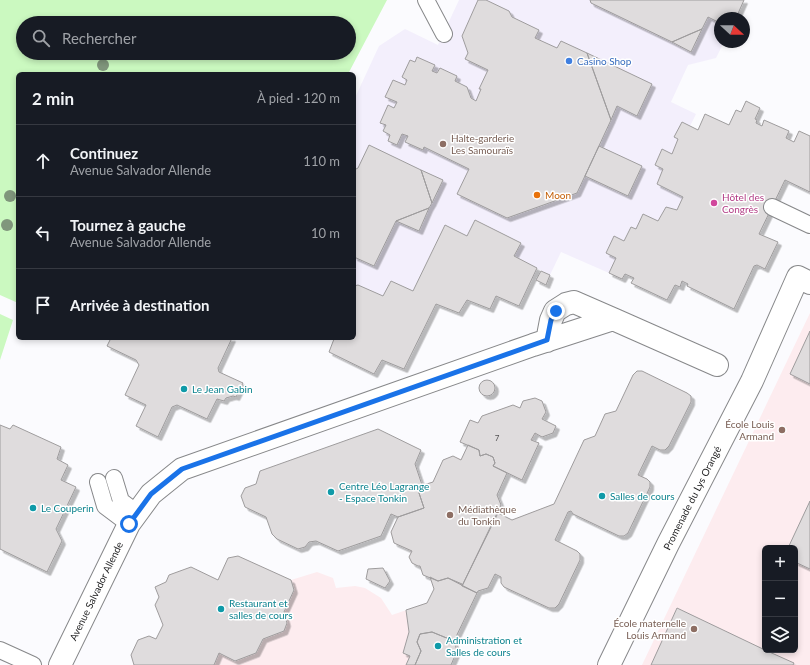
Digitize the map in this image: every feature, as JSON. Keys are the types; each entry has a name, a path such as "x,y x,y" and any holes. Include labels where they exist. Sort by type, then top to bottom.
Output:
{"street":[{"name":"Promenade du Lys Orangé","path":"609,665 668,544 752,381 798,277 810,283"},
{"path":"547,340 551,320 556,311 566,304 574,302 717,365"},
{"name":"Avenue Salvador Allende","path":"60,665 133,518 151,494 182,469 547,340 613,319"}],"lane":[{"path":"426,0 444,34"},
{"path":"772,206 810,225"},
{"path":"114,478 121,501 133,518"},
{"path":"98,482 106,506 133,518"},
{"path":"0,650 33,665"}],"shaded area":[{"path":"459,0 744,0 739,12 714,12 714,48 721,48 716,58 688,65 671,102 696,114 690,126 682,122 675,137 678,139 672,154 662,149 655,165 663,169 657,184 683,197 677,210 666,207 658,221 636,229 631,227 624,241 614,237 606,252 616,258 609,273 561,252 550,275 514,256 520,243 475,220 467,236 444,226 413,291 391,281 383,296 356,287 356,96 379,46 405,29 438,45"},
{"name":"École Louis Armand","path":"810,313 810,665 642,665"},
{"path":"637,371 642,371 687,393 691,402 669,446 660,450 652,446 638,474 647,479 650,487 619,536 573,514 571,511 568,512 555,540 577,551 580,560 559,604 555,608 549,608 504,587 501,583 501,577 495,574 488,588 478,591 454,641 457,651 451,665 134,665 131,655 138,640 149,636 156,639 163,625 155,605 159,597 155,587 166,582 169,575 191,567 218,580 228,558 238,556 291,580 317,572 333,578 336,588 355,586 365,588 381,598 392,615 427,603 434,589 430,578 420,566 412,563 409,557 411,551 394,543 391,532 398,517 417,487 433,482 443,460 453,456 461,459 468,445 460,442 470,420 478,423 482,416 513,405 520,408 523,401 535,398 542,401 546,412 542,419 556,426 553,433 542,437 535,434 532,440 539,443 522,480 507,473 497,495 501,505 498,513 512,520 554,504 584,440 595,436 605,414 616,411 633,375"}],"green space":[{"path":"0,0 387,0 356,59 356,16 16,16 16,60 355,60 349,72 16,72 16,302 0,295"},
{"path":"0,314 13,320 0,360"}],"building":[{"path":"478,0 486,0 509,11 512,17 539,30 535,38 557,48 561,41 587,53 611,120 577,193 507,218 457,194 469,169 424,147 423,150 405,142 408,136 402,134 397,145 388,141 390,135 383,131 386,125 380,123 388,105 394,108 397,102 385,97 393,80 405,85 407,80 402,77 410,60 415,62 417,57 435,65 432,71 437,73 440,68 457,76 455,81 467,87 471,98 476,101 481,89 479,89 488,70 465,59 468,53 462,36"},
{"path":"590,0 744,0 739,12 714,12 714,20 708,17 702,29 672,42 591,3"},
{"path":"702,29 691,52 672,42 690,34"},
{"path":"587,53 652,84 637,116 617,106 611,120"},
{"path":"746,101 760,108 755,119 757,120 756,123 762,126 764,120 789,131 786,138 794,142 799,131 810,136 810,192 785,180 759,234 778,242 765,269 757,265 754,266 734,309 687,286 688,284 682,281 680,287 675,285 667,300 631,283 634,278 625,274 622,279 609,273 616,258 606,253 614,236 624,241 631,227 636,229 643,214 658,221 666,207 677,210 683,197 657,184 663,169 655,165 662,149 672,154 678,139 674,137 682,122 698,130 705,114 729,125 736,110 741,112"},
{"path":"369,145 421,170 432,203 429,208 396,221 374,266 356,258 356,169 358,168"},
{"path":"599,146 642,166 628,196 585,176"},
{"path":"421,170 443,180 432,203"},
{"path":"429,208 419,231 396,221"},
{"path":"475,220 521,243 514,256 537,268 519,306 496,296 490,309 467,300 459,313 436,304 404,369 382,360 374,374 329,352 334,340 356,340 356,286 383,296 391,281 413,291 445,225 467,236"},
{"path":"541,271 550,275 546,285 536,280"},
{"path":"810,331 810,384 790,374"},
{"name":"Le Jean Gabin","path":"110,340 231,340 218,368 219,372 243,383 236,397 233,396 226,398 224,401 217,399 207,419 177,405 172,407 158,437 136,426 146,405 125,395 139,365 136,360 107,346"},
{"name":"Salles de cours","path":"637,371 642,371 687,393 691,396 691,402 669,446 665,450 660,450 652,446 638,475 650,482 650,487 628,533 624,536 619,536 573,514 571,511 568,512 555,540 577,551 580,554 580,560 559,604 555,608 549,608 504,587 501,583 501,577 495,574 488,588 478,591 477,593 462,586 498,513 512,520 554,504 584,440 595,436 605,414 616,411 633,375"},
{"path":"484,380 490,380 495,385 493,394 490,396 484,396 479,391 479,385"},
{"path":"535,398 542,401 546,412 542,419 556,426 553,433 542,437 535,433 531,440 539,443 522,480 493,466 495,463 493,457 486,454 480,456 479,450 460,442 470,420 478,423 482,416 513,405 520,408 523,401"},
{"name":"Le Couperin","path":"0,425 10,429 13,425 61,447 57,459 68,465 61,480 76,487 56,529 62,541 47,572 0,549"},
{"name":"Centre Léo Lagrange - Espace Tonkin","path":"378,429 421,450 415,464 422,485 417,487 424,508 398,517 391,514 381,536 338,551 316,541 309,542 305,547 298,549 277,539 272,534 266,517 245,507 241,496 245,488 256,484 260,471"},
{"name":"Médiathèque du Tonkin","path":"468,445 479,450 480,456 486,454 493,457 495,463 493,466 507,473 497,495 501,505 462,586 462,584 448,578 438,581 423,575 420,566 412,563 409,557 412,551 394,543 391,532 398,517 424,508 417,487 433,482 443,460 453,456 461,460"},
{"path":"810,501 810,569 798,563 798,545 789,545"},
{"name":"Restaurant et salles de cours","path":"238,556 291,580 294,590 284,612 287,623 284,631 263,639 256,653 235,661 219,653 214,665 134,665 131,655 138,640 149,636 156,639 163,625 155,605 159,597 155,587 166,582 169,575 191,567 218,580 228,558"},
{"path":"383,568 390,581 385,588 366,579 368,569"},
{"path":"430,577 438,581 448,578 477,593 454,641 432,632 420,634 417,642 421,651 415,665 406,665 410,656 403,653 409,632 406,610 427,603 434,589"},
{"name":"École maternelle Louis Armand","path":"677,608 762,649 762,653 772,653 794,663 793,665 651,665"},
{"name":"Administration et Salles de cours","path":"432,632 454,641 457,651 451,665 415,665 421,651 417,642 420,634"}],"place":[{"name":"Casino Shop","path":"569,61"},
{"name":"Halte-garderie Les Samouraïs","path":"443,144"},
{"name":"Moon","path":"537,195"},
{"name":"Hôtel des Congrès","path":"714,203"},
{"name":"Le Jean Gabin","path":"184,389"},
{"name":"École Louis Armand","path":"782,430"},
{"name":"Centre Léo Lagrange - Espace Tonkin","path":"331,492"},
{"name":"Salles de cours","path":"602,496"},
{"name":"Le Couperin","path":"33,508"},
{"name":"Médiathèque du Tonkin","path":"450,515"},
{"name":"Restaurant et salles de cours","path":"221,609"},
{"name":"École maternelle Louis Armand","path":"694,629"},
{"name":"Administration et Salles de cours","path":"438,646"}],"route":[{"path":"129,524 151,494 182,469 547,340 551,320 556,311"}]}
